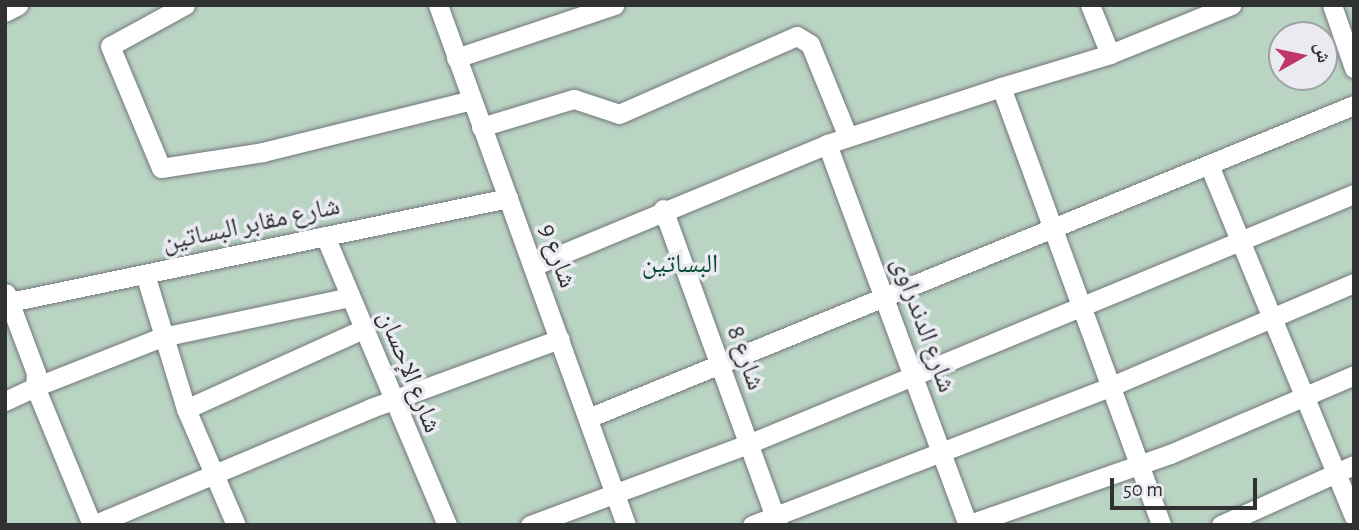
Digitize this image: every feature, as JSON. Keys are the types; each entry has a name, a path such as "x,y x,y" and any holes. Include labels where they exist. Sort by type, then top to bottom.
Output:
{"street":[{"path":"5,12 18,5"},
{"path":"185,5 110,46 161,168 263,152 471,100"},
{"name":"شارع 9","path":"438,5 626,525"},
{"path":"456,58 614,5"},
{"path":"1090,5 1110,54"},
{"path":"533,267 663,209 827,144 1110,54 1231,5"},
{"path":"1341,14 1354,68"},
{"path":"481,127 574,99 620,114 797,36 810,44 848,137"},
{"path":"1001,87 1051,232 1161,525"},
{"path":"588,418 883,292 1051,232 1354,105"},
{"name":"شارع الدندراوى","path":"827,144 968,525"},
{"path":"1209,165 1305,396 1345,469 1354,516"},
{"path":"530,525 748,444 912,373 1079,308 1354,194"},
{"name":"شارع مقابر البساتين","path":"7,299 145,274 508,198"},
{"name":"شارع 8","path":"663,209 776,520"},
{"name":"شارع الإحسان","path":"325,236 447,525"},
{"path":"145,274 186,409 236,525"},
{"path":"752,525 776,520 941,449 1109,387 1354,283"},
{"path":"5,401 162,337 350,297"},
{"path":"7,299 34,354 35,387 92,525 394,401 560,339"},
{"path":"186,409 363,329"},
{"path":"968,525 1137,465 1354,375"},
{"path":"1222,525 1345,469"}],"green space":[{"name":"البساتين","path":"5,5 1354,5 1354,525 5,525"}]}
